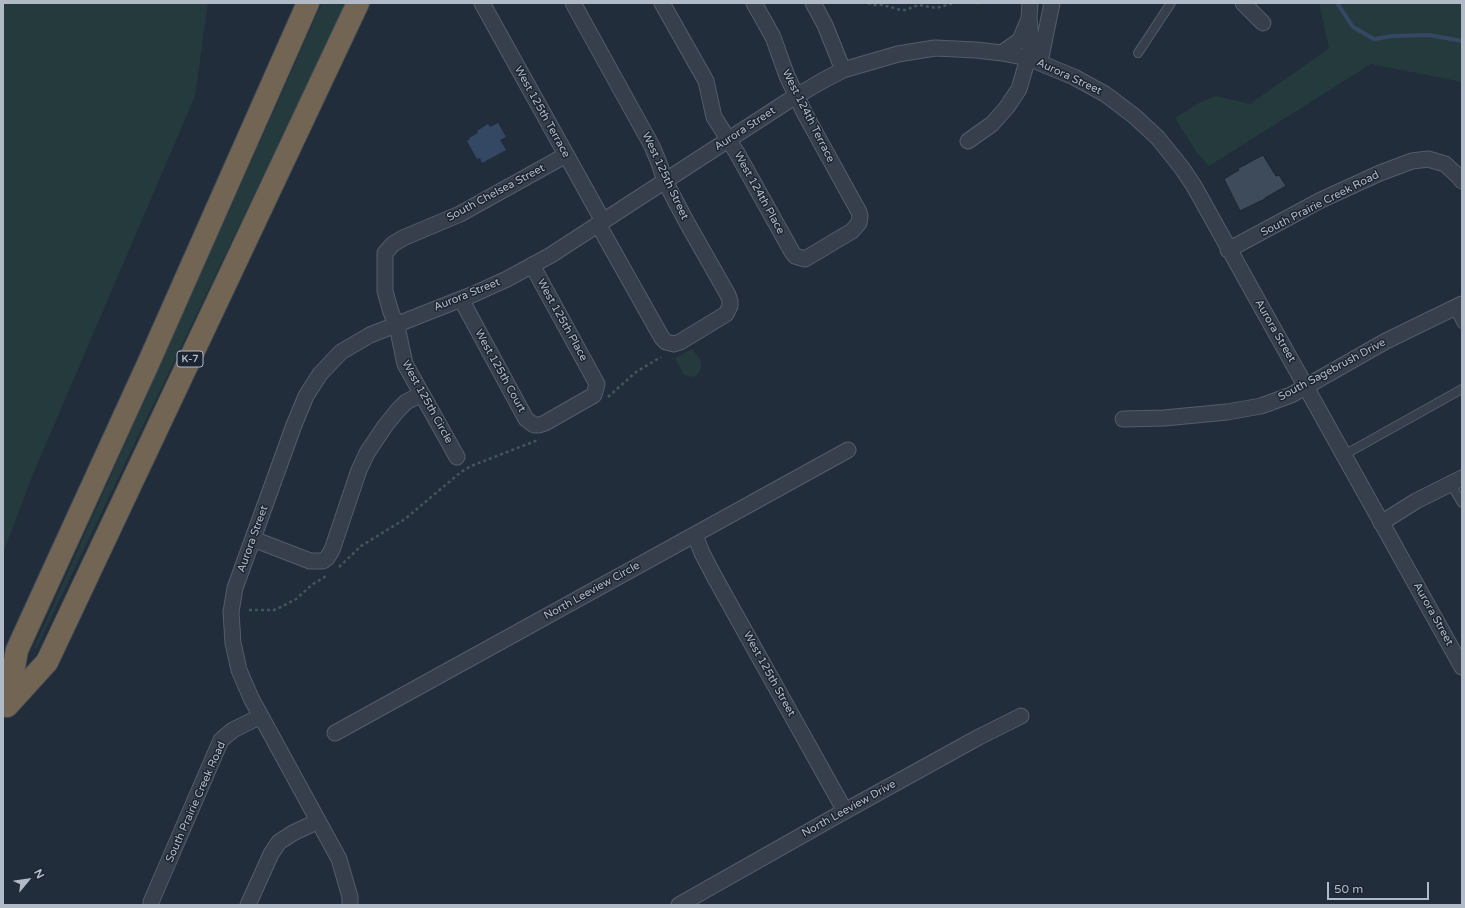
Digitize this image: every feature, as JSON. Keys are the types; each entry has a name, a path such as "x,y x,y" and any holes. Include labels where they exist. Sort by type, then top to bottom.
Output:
{"highway":[{"name":"K-7","path":"308,3 148,364 17,650 7,706 47,662 358,3"}],"street":[{"name":"West 125th Terrace","path":"482,3 566,155 662,338 666,342 670,343"},
{"name":"West 125th Street","path":"572,3 652,146 665,181 730,301 728,311 724,316 680,342 674,344 670,343"},
{"name":"West 124th Place","path":"662,3 706,81 714,117 795,256 805,258 852,231 856,227"},
{"name":"West 124th Terrace","path":"754,3 773,37 785,71 805,114 859,212 860,219 856,227"},
{"path":"813,3 825,25 843,70"},
{"path":"1030,3 1029,18 1034,60"},
{"path":"968,141 992,124 1007,107 1019,89 1034,60 1052,3"},
{"path":"1243,3 1263,23"},
{"path":"1002,53 1020,40 1029,18"},
{"name":"Aurora Street","path":"350,905 350,897 339,859 261,716 239,670 233,643 231,612 235,588 294,424 306,396 320,374 341,352 370,335 507,279 551,255 797,96 843,70 898,54 935,48 1002,53 1034,60 1074,77 1105,94 1133,115 1170,152 1186,174 1462,667"},
{"name":"South Chelsea Street","path":"396,324 390,309 386,291 385,253 393,244 403,238 460,214 566,155"},
{"name":"South Prairie Creek Road","path":"1228,250 1321,200 1380,173 1421,159 1445,164 1462,181"},
{"name":"West 125th Place","path":"532,266 593,375"},
{"name":"West 125th Court","path":"461,299 526,419 531,424 539,425 545,423 594,395 597,384 593,375"},
{"name":"South Sagebrush Drive","path":"1123,419 1164,418 1227,412 1261,406 1286,397 1386,341 1458,306"},
{"name":"West 125th Circle","path":"396,324 405,364 457,457"},
{"path":"253,540 310,561 323,561 327,558 332,550 358,470 367,453 398,410 406,402 422,394"},
{"name":"North Leeview Circle","path":"335,733 848,450"},
{"path":"1381,522 1416,501 1456,480"},
{"name":"West 125th Street","path":"695,535 702,553 714,576 845,811"},
{"name":"South Prairie Creek Road","path":"151,905 222,740 233,730 261,716"},
{"name":"North Leeview Drive","path":"679,905 845,811 979,737 1021,716"},
{"path":"248,905 271,854 279,842 318,820"}],"lane":[{"path":"1138,53 1171,3"},
{"path":"1458,306 1462,324"},
{"path":"1344,455 1462,389"},
{"path":"1456,480 1462,503"}],"path":[{"path":"868,3 901,10 906,10 918,5 936,8 954,3"},
{"path":"602,402 636,372 661,357"},
{"path":"338,568 361,546 405,519 460,472 541,439"},
{"path":"250,610 274,610 281,607 296,599 313,584 332,572"}],"green space":[{"path":"3,3 208,3 195,96 33,474 3,553"},
{"path":"322,3 346,3 36,649 34,648"},
{"path":"1319,3 1462,3 1462,82 1371,64 1209,166 1197,153 1175,118 1199,103 1216,96 1250,104 1329,48"},
{"path":"692,349 700,359 701,369 698,374 692,377 684,375 675,358"}],"water":[{"path":"498,123 506,137 500,140 506,150 482,163 480,158 477,159 467,141 470,139 469,138 478,133 477,131 488,124 490,127"}],"building":[{"path":"1263,155 1276,176 1279,175 1286,186 1265,199 1240,211 1224,179 1239,170 1237,169"}],"waterway":[{"path":"1337,3 1353,27 1374,39 1393,36 1429,35 1462,41"}]}
